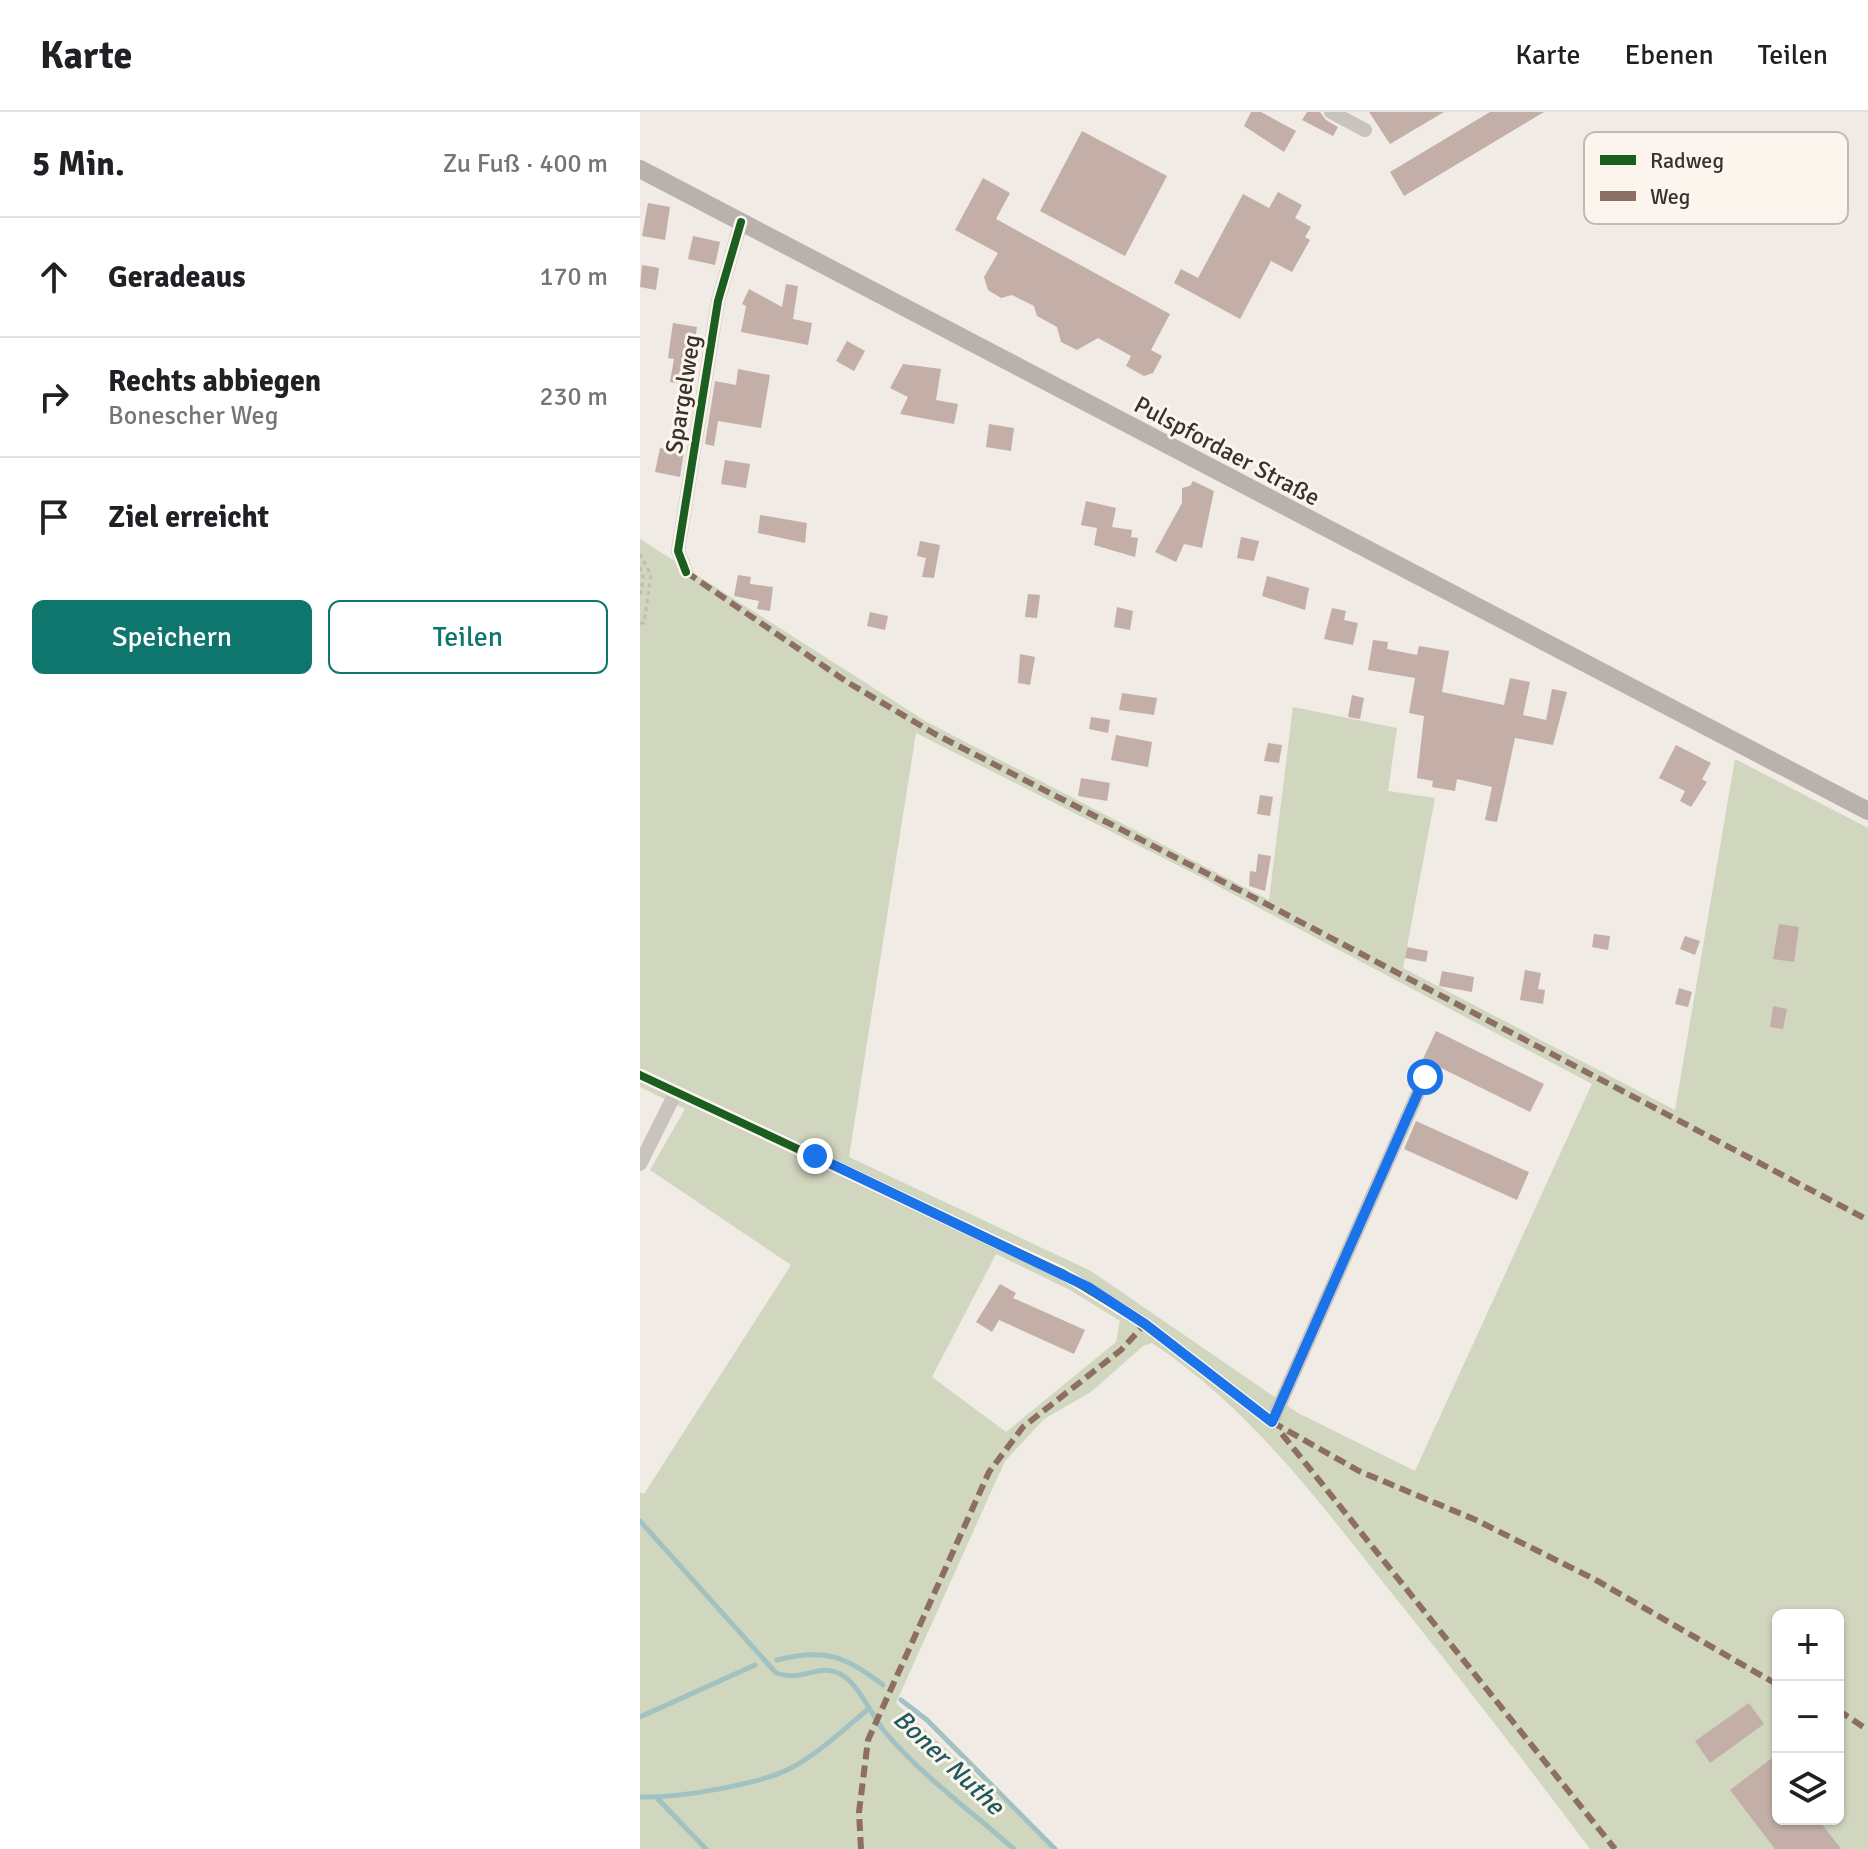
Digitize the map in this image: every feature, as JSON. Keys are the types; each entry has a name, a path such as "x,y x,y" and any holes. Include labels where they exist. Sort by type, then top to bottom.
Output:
{"main road":[{"name":"Pulspfordaer Straße","path":"640,169 1868,811"}],"street":[{"path":"1331,112 1365,130"},
{"name":"Spargelweg","path":"686,572 678,551 707,365 718,301 741,222"},
{"path":"640,1075 1088,1287 1175,1346 1272,1422 1425,1077"},
{"path":"640,1164 676,1092"}],"path":[{"path":"640,554 651,575 644,623 640,623"},
{"path":"640,567 643,578 640,598"}],"green space":[{"path":"640,539 927,722 1269,900 1293,707 1397,728 1388,791 1435,798 1403,968 1675,1110 1735,759 1868,828 1868,1849 1590,1849 1461,1680 1304,1484 1218,1394 1152,1343 1143,1346 1091,1392 1044,1419 1005,1461 896,1703 1056,1849 640,1849 640,1492 644,1494 791,1265 650,1170 685,1109 640,1087","holes":["916,733 1199,876 1592,1084 1415,1471 1298,1413 1091,1271 849,1157","996,1254 1070,1290 1120,1321 1116,1342 1006,1432 932,1377"]}],"building":[{"path":"1251,112 1261,112 1296,131 1284,152 1244,126"},
{"path":"1307,112 1320,112 1338,127 1333,136 1302,120"},
{"path":"1369,112 1444,112 1390,144"},
{"path":"1490,112 1544,112 1404,196 1390,172"},
{"path":"1082,131 1167,176 1125,256 1040,211"},
{"path":"983,178 1010,193 996,219 1170,314 1151,350 1162,356 1153,373 1144,376 1126,366 1131,356 1098,338 1077,350 1061,342 1057,327 1037,316 1034,306 1012,295 1001,298 988,290 984,277 998,253 955,230"},
{"path":"1278,192 1302,205 1295,218 1311,227 1305,237 1310,240 1292,272 1271,261 1240,319 1174,283 1181,269 1198,278 1243,194 1269,208"},
{"path":"648,203 670,207 665,240 642,236"},
{"path":"693,236 720,242 715,265 688,259"},
{"path":"642,265 659,268 656,290 640,287"},
{"path":"786,284 798,286 793,319 812,323 808,345 741,332 746,306 742,304 749,289 782,307"},
{"path":"673,323 697,327 688,385 670,382 674,359 668,358"},
{"path":"847,341 865,351 854,371 836,361"},
{"path":"903,364 941,369 936,400 958,404 954,424 900,414 908,397 890,388"},
{"path":"738,369 770,375 761,428 718,421 714,446 705,444 715,381 736,385"},
{"path":"989,424 1014,428 1011,451 986,447"},
{"path":"660,448 684,452 680,477 655,472"},
{"path":"725,460 750,464 746,488 721,484"},
{"path":"1193,481 1214,491 1202,548 1184,544 1176,562 1155,552 1182,503 1182,488 1190,486"},
{"path":"1086,501 1116,508 1112,527 1132,530 1131,537 1138,538 1135,557 1094,545 1097,528 1081,525"},
{"path":"760,515 807,523 805,543 758,533"},
{"path":"1241,537 1259,541 1254,561 1237,558"},
{"path":"920,541 940,545 934,578 922,577 926,558 917,556"},
{"path":"738,575 751,577 750,584 773,587 770,611 757,609 759,601 734,596"},
{"path":"1267,576 1309,588 1305,610 1262,596"},
{"path":"1028,594 1040,595 1037,618 1025,617"},
{"path":"1117,607 1133,611 1130,630 1114,627"},
{"path":"1332,608 1346,611 1344,620 1358,623 1353,645 1324,639"},
{"path":"870,612 888,616 885,630 867,626"},
{"path":"1373,640 1388,642 1387,649 1417,655 1419,646 1449,651 1442,692 1504,705 1510,678 1530,682 1523,715 1546,720 1552,689 1567,692 1553,745 1515,738 1497,822 1485,820 1492,787 1457,779 1455,791 1432,787 1433,781 1417,778 1424,716 1409,713 1415,678 1368,670"},
{"path":"1020,654 1035,657 1030,685 1018,683"},
{"path":"1122,693 1157,698 1154,715 1119,710"},
{"path":"1352,695 1364,698 1360,719 1348,717"},
{"path":"1091,717 1110,720 1108,733 1089,729"},
{"path":"1116,735 1152,742 1148,767 1111,760"},
{"path":"1268,743 1282,745 1279,763 1264,761"},
{"path":"1676,745 1711,763 1702,779 1707,782 1691,807 1680,801 1685,791 1659,778"},
{"path":"1081,778 1110,783 1107,801 1078,796"},
{"path":"1260,795 1273,797 1270,816 1257,814"},
{"path":"1258,854 1271,856 1265,891 1249,886 1250,871 1256,872"},
{"path":"1779,924 1799,927 1794,962 1773,959"},
{"path":"1594,934 1610,936 1608,950 1592,947"},
{"path":"1685,936 1700,941 1695,955 1680,949"},
{"path":"1407,947 1428,951 1426,962 1405,958"},
{"path":"1525,970 1541,973 1538,989 1545,990 1543,1004 1520,1000"},
{"path":"1442,971 1474,977 1472,992 1439,986"},
{"path":"1679,988 1692,992 1688,1007 1675,1004"},
{"path":"1773,1006 1787,1009 1783,1029 1770,1027"},
{"path":"1436,1031 1544,1084 1530,1112 1423,1059"},
{"path":"1416,1121 1529,1172 1517,1200 1404,1149"},
{"path":"1000,1284 1016,1293 1013,1298 1085,1330 1074,1354 999,1320 992,1332 976,1322"},
{"path":"1749,1703 1764,1724 1710,1763 1695,1741"},
{"path":"1772,1758 1772,1825 1823,1825 1841,1849 1775,1849 1730,1790"}],"waterway":[{"path":"640,1521 776,1673 793,1676 828,1670 844,1676 899,1748 1014,1849"},
{"path":"777,1660 808,1655 834,1657 857,1667 883,1685"},
{"path":"640,1717 755,1665"},
{"path":"901,1700 927,1720 1055,1849"},
{"name":"Boner Nuthe","path":"640,1797 718,1789 779,1773 813,1755 867,1710"},
{"path":"657,1798 706,1849"}],"marked path":[{"path":"686,572 847,682 935,734 1868,1220"},
{"path":"861,1849 859,1812 868,1740 989,1472 1023,1427 1121,1350 1145,1324"},
{"path":"1272,1422 1359,1471 1476,1520 1594,1579 1772,1682"},
{"path":"1282,1434 1615,1849"},
{"path":"1844,1714 1868,1730"}],"cycle path":[{"path":"686,572 678,551 718,301 741,222"},
{"path":"640,1075 1062,1273 1145,1324 1272,1422"}],"route":[{"path":"815,1156 1088,1287 1185,1353 1272,1422 1425,1077"}]}
